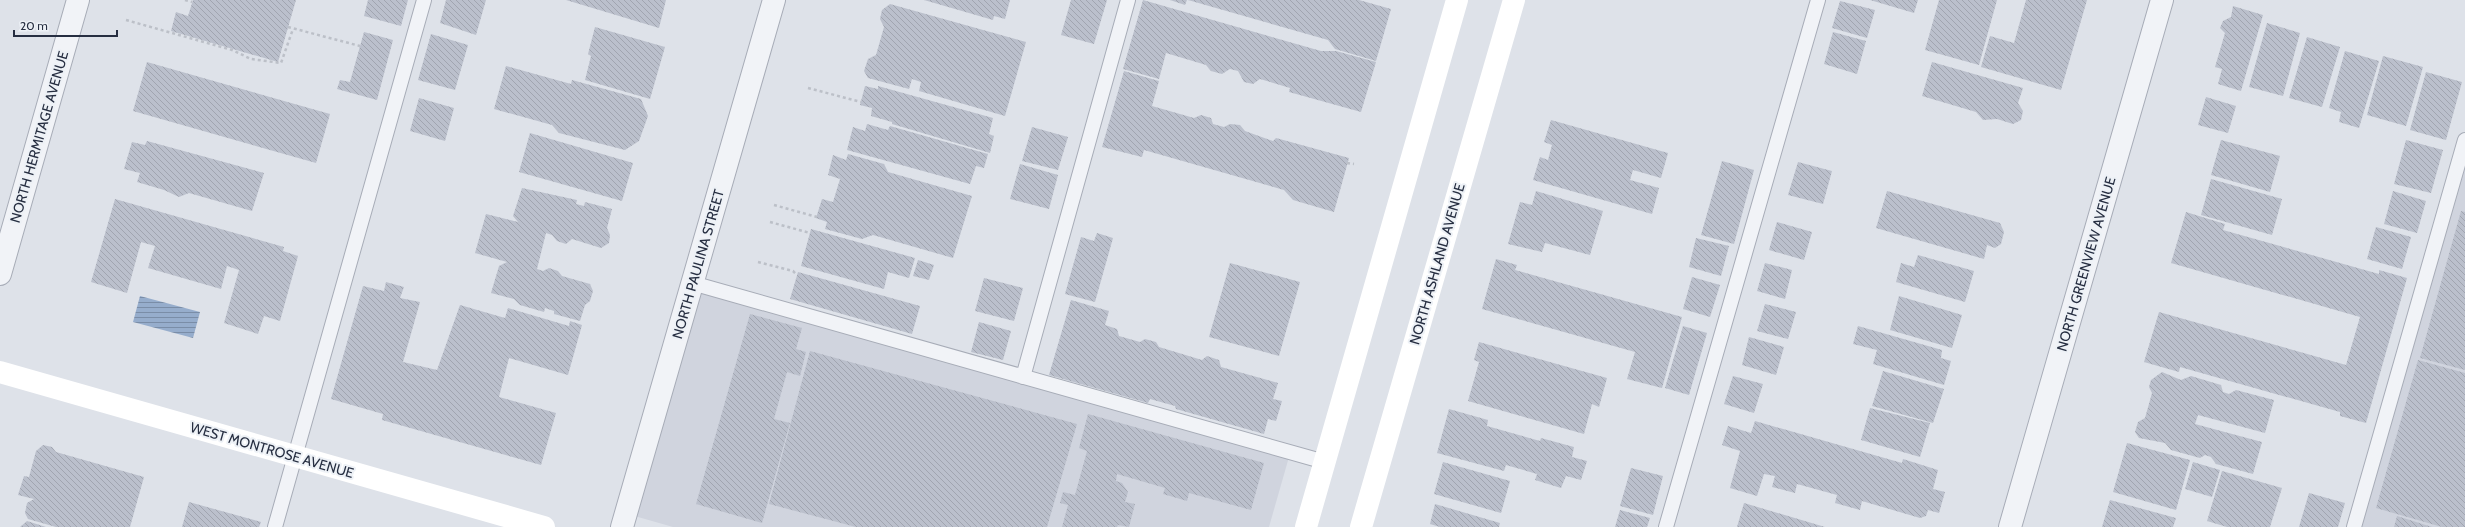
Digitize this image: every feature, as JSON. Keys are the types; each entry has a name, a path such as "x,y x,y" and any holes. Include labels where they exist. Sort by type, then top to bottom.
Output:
{"main road":[{"path":"1306,527 1457,0"},
{"name":"NORTH ASHLAND AVENUE","path":"1361,527 1514,0"},
{"name":"WEST MONTROSE AVENUE","path":"0,372 544,527"}],"street":[{"name":"NORTH HERMITAGE AVENUE","path":"0,274 78,0"},
{"name":"NORTH PAULINA STREET","path":"622,527 774,0"},
{"name":"NORTH GREENVIEW AVENUE","path":"2010,527 2162,0"}],"lane":[{"path":"275,527 424,0"},
{"path":"1023,377 1128,0"},
{"path":"1666,527 1818,0"},
{"path":"2354,527 2465,140"},
{"path":"692,283 1325,462"}],"path":[{"path":"185,0 192,2"},
{"path":"126,20 232,50 251,59 281,63 293,29"},
{"path":"288,27 360,46"},
{"path":"808,88 861,102"},
{"path":"1347,163 1354,164"},
{"path":"774,205 816,217"},
{"path":"770,222 810,233"},
{"path":"758,262 793,271 797,275"}],"shaded area":[{"path":"2465,156 2465,527 2359,527"},
{"path":"696,289 1289,457 1269,527 673,527 631,515"}],"water":[{"path":"140,296 200,312 193,338 133,322"}],"building":[{"path":"193,0 296,0 278,62 171,31 176,12 188,16"},
{"path":"368,0 408,0 401,26 364,16"},
{"path":"446,0 486,0 476,35 440,23"},
{"path":"566,0 666,0 659,28"},
{"path":"924,0 1010,0 1005,19 994,16 993,20"},
{"path":"1071,0 1107,0 1094,44 1061,35"},
{"path":"1143,0 1321,51 1336,51 1376,62 1361,112 1289,92 1290,88 1260,79 1253,84 1244,82 1238,71 1230,69 1222,74 1211,71 1206,65 1166,53 1159,79 1123,69"},
{"path":"1170,0 1187,0 1185,5"},
{"path":"1188,0 1359,0 1391,9 1376,61 1335,49 1328,40"},
{"path":"1870,0 1918,0 1914,13"},
{"path":"1939,0 1997,0 1979,65 1925,50"},
{"path":"2026,0 2087,0 2061,90 1981,67 1990,36 2014,43"},
{"path":"1840,1 1875,10 1867,38 1832,28"},
{"path":"890,4 1026,42 1005,116 919,91 921,82 912,79 909,89 868,78 864,71 868,59 876,55 884,27 880,19 882,10"},
{"path":"2233,6 2263,15 2241,91 2218,84 2222,69 2215,67 2225,33 2220,28 2223,21 2231,17"},
{"path":"2267,23 2300,33 2283,96 2249,87"},
{"path":"595,27 665,47 650,99 585,80 591,56 588,54"},
{"path":"364,32 393,40 377,100 337,89 340,80 350,82"},
{"path":"1833,32 1866,41 1857,74 1824,64"},
{"path":"431,34 468,45 455,90 418,80"},
{"path":"2307,37 2340,47 2322,107 2289,98"},
{"path":"2345,51 2379,61 2359,128 2339,122 2341,112 2329,108"},
{"path":"2383,56 2423,67 2406,126 2367,115"},
{"path":"147,62 330,114 316,163 133,111"},
{"path":"1932,62 2023,88 2018,103 2023,111 2021,120 2013,124 1997,119 1983,120 1976,112 1922,96"},
{"path":"506,66 571,84 572,80 641,99 648,116 639,141 625,150 559,133 552,125 494,109"},
{"path":"1124,71 1159,81 1152,106 1194,118 1201,115 1211,118 1213,124 1224,127 1230,124 1240,125 1245,131 1273,141 1276,138 1349,158 1334,212 1293,200 1284,190 1144,150 1142,157 1102,147"},
{"path":"2426,72 2462,82 2446,140 2410,130"},
{"path":"865,86 878,89 878,86 993,118 989,134 994,136 990,153 892,124 892,122 871,116 872,108 860,105"},
{"path":"2206,97 2236,106 2228,133 2198,125"},
{"path":"419,98 454,108 445,141 410,131"},
{"path":"1551,120 1668,153 1661,178 1633,170 1630,180 1659,188 1652,214 1533,180 1540,157 1548,160 1552,145 1544,142"},
{"path":"867,124 888,130 890,126 988,154 984,168 976,166 970,184 847,150 853,127 865,131"},
{"path":"1032,127 1068,137 1058,170 1022,161"},
{"path":"530,133 633,163 622,201 519,172"},
{"path":"2221,140 2280,156 2270,192 2211,175"},
{"path":"2406,140 2443,150 2431,193 2394,184"},
{"path":"147,141 264,173 252,211 189,193 179,197 164,190 137,182 140,173 124,169 132,142 145,145"},
{"path":"848,154 884,164 888,172 972,196 953,258 873,235 862,239 825,229 827,222 816,218 822,199 833,202 840,179 828,175 833,155 846,160"},
{"path":"1722,161 1754,170 1734,244 1701,235"},
{"path":"1798,162 1832,171 1823,204 1788,195"},
{"path":"1020,164 1058,175 1049,209 1010,199"},
{"path":"2211,179 2282,199 2272,235 2201,215"},
{"path":"522,188 577,200 576,204 584,206 585,202 612,209 607,228 610,235 609,243 601,248 572,239 566,244 557,241 552,235 546,233 537,269 543,271 549,268 558,271 562,276 590,284 593,291 590,301 585,305 580,321 554,314 554,311 545,308 544,312 520,305 514,299 491,293 499,266 507,262 475,253 486,214 518,222 513,216"},
{"path":"1536,191 1603,211 1590,255 1545,243 1542,252 1508,244 1520,202 1532,205"},
{"path":"1887,191 2000,223 2004,232 2001,244 1995,248 1987,245 1984,259 1876,228"},
{"path":"2393,191 2426,201 2417,233 2384,224"},
{"path":"115,199 284,247 283,251 298,256 280,321 264,316 258,334 224,323 239,270 227,266 221,289 148,268 155,246 141,242 127,293 91,282"},
{"path":"2461,211 2465,212 2465,370 2420,358"},
{"path":"2186,212 2225,224 2223,230 2379,274 2379,270 2407,278 2366,423 2340,416 2340,412 2180,367 2179,372 2144,362 2159,312 2346,365 2360,317 2171,263"},
{"path":"1777,222 1812,232 1804,260 1769,250"},
{"path":"2376,227 2411,237 2402,269 2367,259"},
{"path":"811,229 915,258 909,278 888,272 884,289 801,266"},
{"path":"1097,233 1113,238 1095,302 1065,294 1081,237 1094,241"},
{"path":"1696,238 1729,246 1721,276 1689,267"},
{"path":"1918,255 1974,271 1965,302 1896,282 1901,263 1914,267"},
{"path":"1496,259 1517,265 1515,270 1682,317 1662,388 1627,379 1635,352 1482,309"},
{"path":"918,260 934,265 929,280 913,276"},
{"path":"1230,263 1300,282 1279,356 1209,337"},
{"path":"1765,263 1792,270 1785,299 1757,291"},
{"path":"798,272 920,306 912,334 790,299"},
{"path":"1692,277 1720,285 1710,317 1683,309"},
{"path":"984,278 1023,288 1014,321 975,311"},
{"path":"386,282 404,287 400,298 420,302 403,362 437,370 460,305 505,318 508,308 569,326 570,321 582,325 568,375 509,358 499,397 556,413 541,465 382,420 383,414 331,399 363,286 384,291"},
{"path":"1899,296 1962,315 1952,348 1890,330"},
{"path":"1071,300 1109,311 1105,325 1117,329 1119,336 1140,342 1145,339 1156,342 1159,347 1202,360 1207,356 1219,360 1221,367 1278,383 1273,399 1282,401 1276,421 1268,419 1264,434 1176,409 1175,406 1150,399 1148,403 1049,375"},
{"path":"1765,304 1796,312 1788,339 1757,331"},
{"path":"750,314 802,328 796,349 806,352 800,376 787,372 774,419 790,423 762,523 696,504"},
{"path":"979,322 1011,331 1003,360 971,352"},
{"path":"1683,326 1707,333 1689,395 1665,388"},
{"path":"1858,326 1942,350 1941,358 1951,361 1944,385 1873,364 1877,350 1853,344"},
{"path":"1749,337 1784,347 1776,375 1742,365"},
{"path":"1479,342 1607,378 1599,407 1592,404 1584,434 1468,401 1479,362 1474,360"},
{"path":"810,351 1077,424 1047,527 856,527 769,504"},
{"path":"2418,360 2465,373 2465,527 2442,527 2376,508"},
{"path":"1883,371 1944,389 1933,423 1872,406"},
{"path":"2162,372 2181,380 2191,376 2221,385 2223,392 2229,394 2236,390 2274,400 2265,433 2198,415 2195,424 2262,442 2253,474 2216,464 2211,457 2205,455 2200,458 2171,450 2165,443 2139,438 2135,432 2138,422 2145,418 2152,393 2149,387 2151,380"},
{"path":"1733,376 1763,384 1754,413 1724,404"},
{"path":"1870,408 1930,423 1920,457 1861,440"},
{"path":"1449,409 1488,420 1487,426 1540,441 1541,438 1574,447 1572,457 1587,461 1581,480 1566,476 1561,488 1535,480 1537,474 1506,465 1504,471 1437,453"},
{"path":"1088,414 1264,463 1251,510 1189,493 1187,501 1163,494 1165,488 1117,474 1116,481 1122,483 1128,492 1125,502 1135,504 1129,527 1118,525 1117,527 1062,527 1068,505 1060,503 1063,492 1075,495 1087,451 1079,448"},
{"path":"1755,421 1902,463 1903,459 1938,470 1933,489 1945,492 1939,513 1928,510 1926,516 1920,518 1862,501 1860,510 1835,503 1837,495 1797,484 1795,493 1772,487 1775,476 1764,474 1757,496 1730,488 1740,451 1722,445 1728,426 1751,433"},
{"path":"2127,443 2190,460 2176,510 2113,492"},
{"path":"43,445 52,447 56,452 144,477 130,527 56,527 28,519 25,513 27,503 34,499 18,495 24,476 29,477 36,451"},
{"path":"1443,462 1510,481 1501,513 1434,494"},
{"path":"2193,462 2220,470 2212,497 2185,489"},
{"path":"1631,468 1663,476 1653,515 1620,506"},
{"path":"2222,471 2282,488 2270,527 2227,527 2207,521"},
{"path":"2309,493 2345,503 2338,527 2299,527"},
{"path":"2110,500 2176,518 2173,527 2102,527"},
{"path":"189,502 261,522 259,527 182,527"},
{"path":"1744,503 1825,527 1737,527"},
{"path":"1435,504 1500,523 1499,527 1440,527 1430,524"},
{"path":"1620,510 1650,518 1647,527 1615,527"},
{"path":"2397,516 2432,527 2394,527"},
{"path":"27,521 46,527 20,527"}]}
